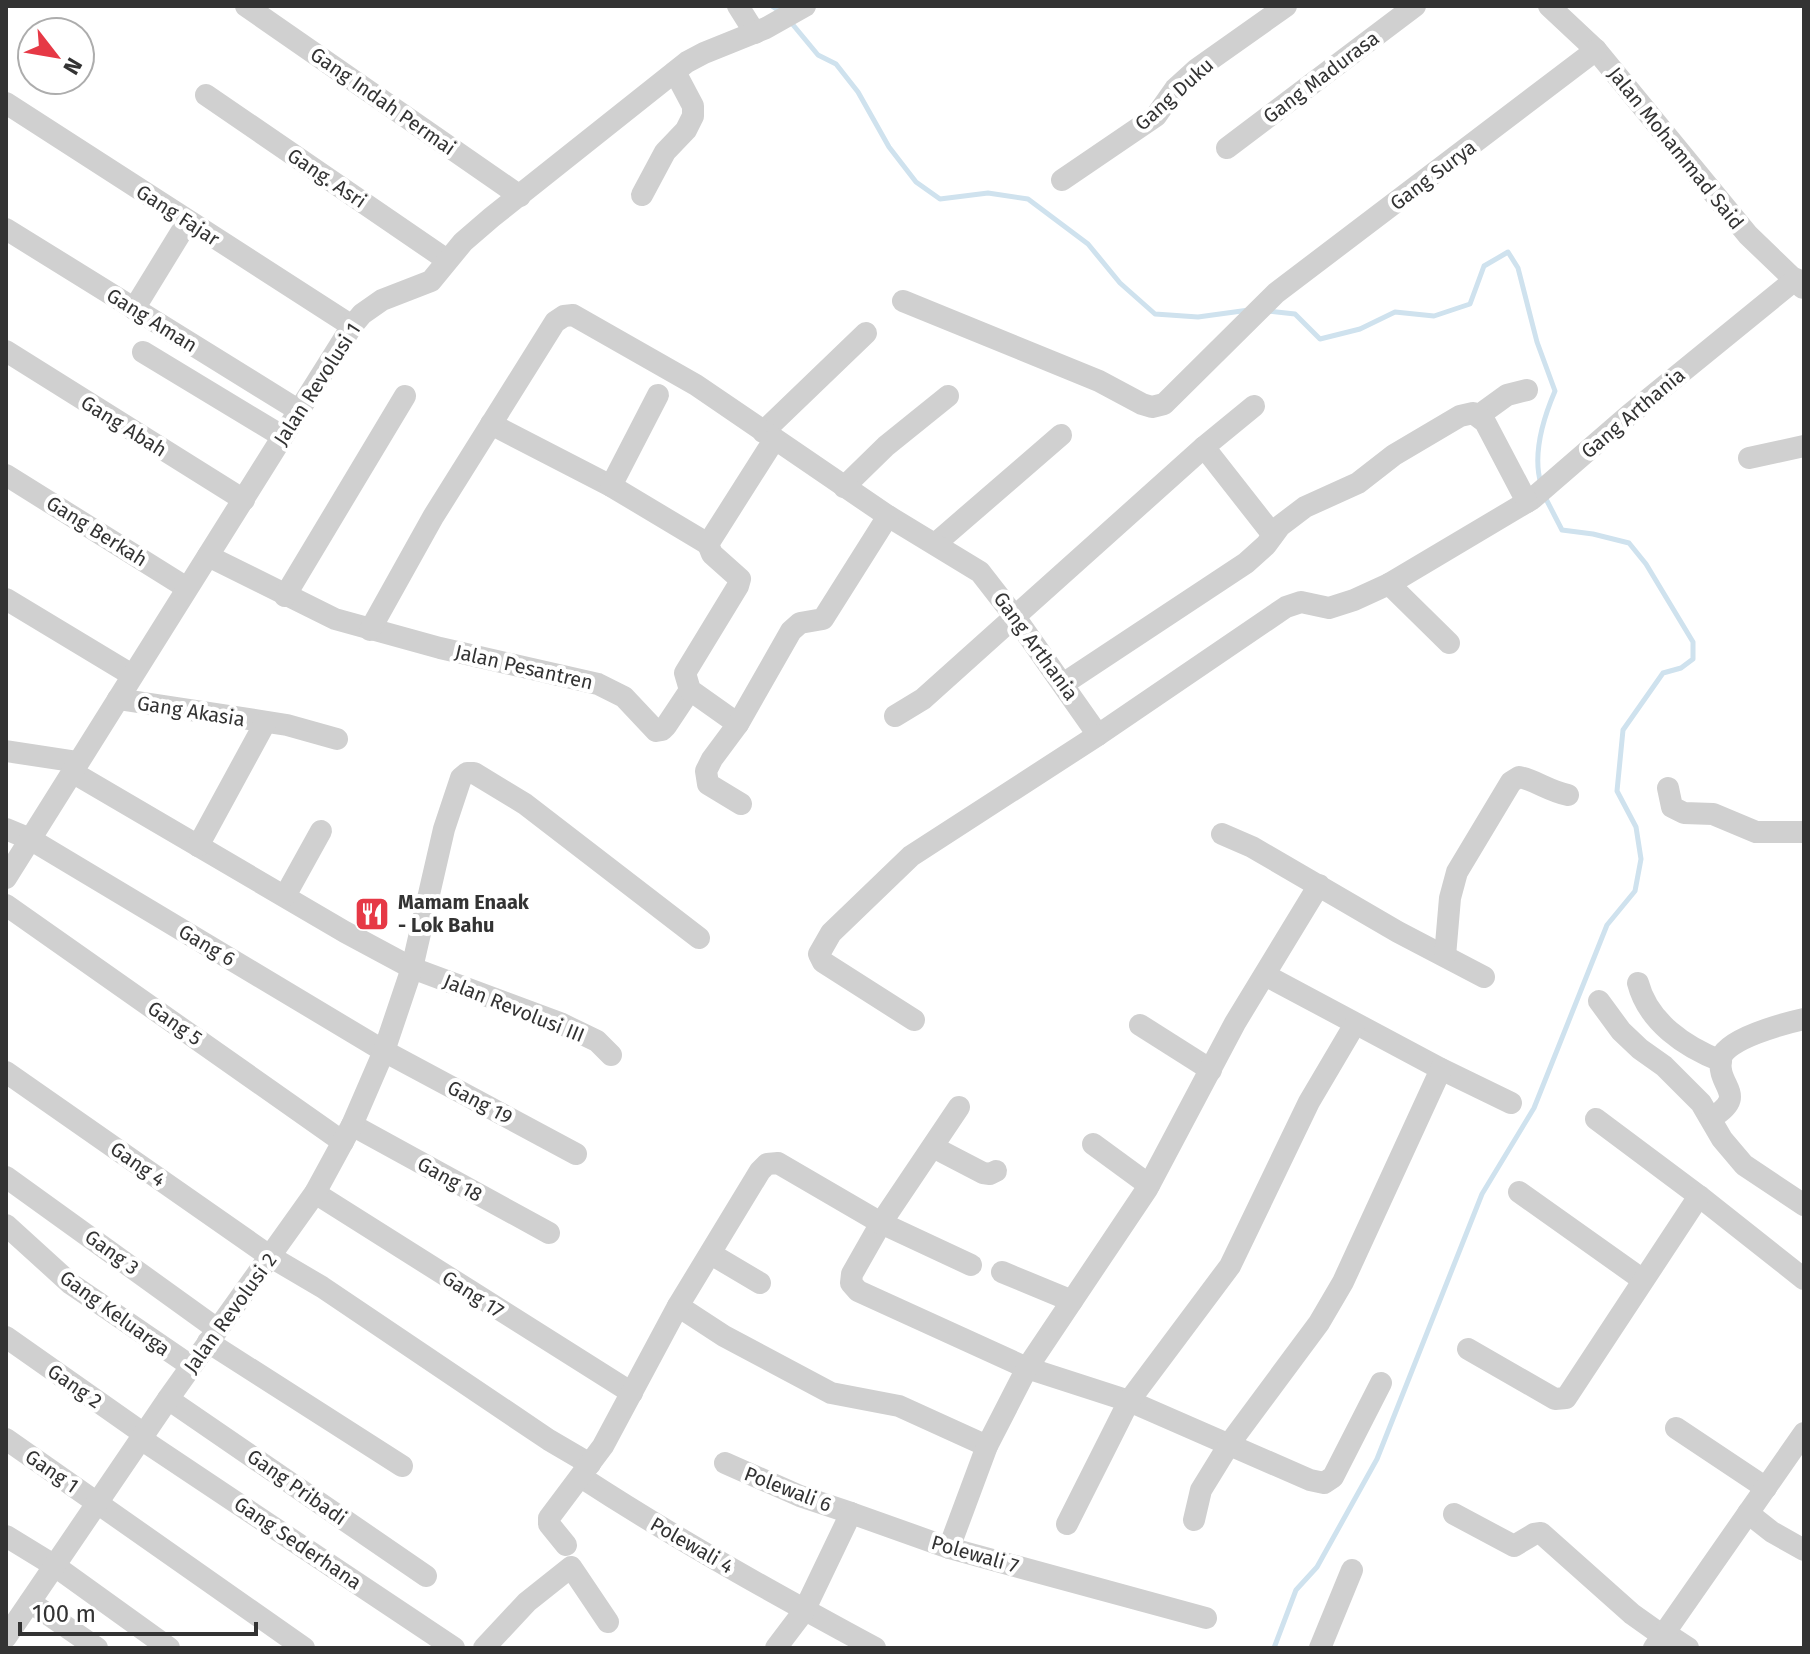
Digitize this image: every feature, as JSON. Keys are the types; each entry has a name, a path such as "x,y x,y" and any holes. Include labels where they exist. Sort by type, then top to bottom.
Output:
{"street":[{"name":"Gang Indah Permai","path":"246,6 520,196"},
{"path":"738,6 760,31"},
{"name":"Jalan Revolusi 1","path":"6,878 298,410 362,314 382,300 431,281 477,230 675,72 704,53 760,31 805,6"},
{"name":"Gang Duku","path":"1062,180 1156,116 1175,89 1197,69 1286,6"},
{"name":"Gang Madurasa","path":"1227,148 1415,6"},
{"name":"Jalan Mohammad Said","path":"1549,6 1596,50 1748,235 1800,284"},
{"name":"Gang Surya","path":"903,301 1099,381 1152,407 1164,404 1264,304 1596,50"},
{"path":"642,195 665,152 686,130 693,116 693,106 675,72"},
{"name":"Gang. Asri","path":"206,95 447,260"},
{"name":"Gang Fajar","path":"6,103 352,326"},
{"path":"134,309 188,221"},
{"name":"Gang Aman","path":"6,229 298,410"},
{"name":"Gang Arthania","path":"370,630 433,517 555,322 573,315 696,385 888,516 980,572 1098,735 1286,607 1301,602 1329,608 1341,606 1389,584 1530,500 1800,284"},
{"path":"708,544 769,436 866,333"},
{"name":"Gang Abah","path":"6,351 244,500"},
{"path":"143,352 282,436"},
{"path":"1478,416 1507,395 1527,390"},
{"path":"611,486 658,395"},
{"path":"285,596 405,396"},
{"path":"844,487 886,446 948,396"},
{"path":"895,716 923,699 1204,447 1254,406"},
{"path":"1063,684 1246,563 1266,545 1280,526 1305,507 1358,483 1394,455 1460,416 1468,413 1485,422 1530,500"},
{"path":"491,424 611,486 708,544 712,554 740,579 685,673 690,690 738,724"},
{"path":"935,544 1061,435"},
{"path":"1749,458 1804,446"},
{"path":"1204,447 1273,535"},
{"name":"Gang Berkah","path":"6,475 187,588"},
{"path":"741,804 708,784 706,771 712,759 738,724 791,631 800,623 823,619 888,516"},
{"path":"208,556 335,619 370,630"},
{"path":"1389,584 1449,643"},
{"path":"6,599 132,675"},
{"name":"Jalan Pesantren","path":"370,630 598,684 624,697 651,727 659,731 666,726 690,690"},
{"name":"Gang Akasia","path":"118,699 276,724 198,846"},
{"path":"276,724 337,739"},
{"path":"914,1020 823,962 819,954 831,933 911,856 1098,735"},
{"path":"6,751 75,767 131,806 198,846 412,968"},
{"name":"Jalan Revolusi 2","path":"6,1637 168,1399 315,1193 348,1133 384,1051 412,968 444,829 461,778 467,773 474,773 525,804 699,938"},
{"path":"1445,956 1450,927 1450,898 1457,872 1511,782 1519,777 1526,778 1544,788 1568,795"},
{"path":"1668,788 1672,807 1684,813 1713,814 1756,832 1804,832"},
{"name":"Gang 6","path":"6,829 30,839 384,1051"},
{"path":"285,896 321,831"},
{"path":"1222,834 1252,847 1398,932 1484,977"},
{"path":"949,1548 987,1446 1027,1368 1149,1185 1211,1070 1319,885"},
{"name":"Gang 5","path":"6,905 348,1133"},
{"name":"Jalan Revolusi III","path":"412,968 560,1023 597,1041 611,1055"},
{"path":"1265,975 1511,1103"},
{"path":"1638,983 1650,1008 1687,1047 1721,1061"},
{"path":"1599,1001 1621,1031 1684,1085 1744,1165 1804,1205"},
{"path":"1711,1118 1723,1111 1731,1098 1721,1061 1723,1053 1768,1028 1804,1019"},
{"path":"1067,1524 1129,1401 1230,1266 1309,1102 1355,1024"},
{"path":"1140,1025 1211,1070"},
{"name":"Gang 19","path":"384,1051 576,1154"},
{"path":"1194,1520 1201,1490 1230,1443 1319,1323 1343,1282 1441,1069"},
{"name":"Gang 4","path":"6,1072 271,1257 322,1287 549,1440 586,1471"},
{"path":"959,1107 881,1223 852,1274 853,1287 1027,1368 1129,1401 1310,1480 1324,1483 1333,1477 1340,1466 1381,1383"},
{"path":"1596,1119 1804,1279"},
{"name":"Gang 18","path":"348,1133 549,1233"},
{"path":"1093,1144 1149,1185"},
{"path":"933,1147 983,1173 996,1171"},
{"path":"566,1545 549,1524 549,1518 586,1471 678,1306 767,1164 778,1163 881,1223 971,1265"},
{"name":"Gang 3","path":"6,1177 213,1335 402,1466"},
{"path":"1519,1192 1643,1280"},
{"name":"Gang 17","path":"315,1193 632,1393"},
{"path":"1468,1349 1560,1400 1570,1392 1699,1196"},
{"name":"Gang Keluarga","path":"6,1225 71,1284 191,1366"},
{"path":"711,1254 760,1283"},
{"path":"1002,1272 1072,1301"},
{"path":"678,1306 724,1336 831,1393 899,1406 987,1446"},
{"name":"Gang 2","path":"6,1337 143,1436"},
{"name":"Gang Pribadi","path":"168,1399 426,1576"},
{"path":"1676,1428 1766,1488"},
{"path":"1661,1639 1804,1433"},
{"name":"Gang Sederhana","path":"143,1436 454,1648"},
{"name":"Gang 1","path":"6,1439 304,1648"},
{"name":"Polewali 6","path":"725,1463 800,1496 851,1513"},
{"name":"Polewali 4","path":"586,1471 638,1514 804,1611 875,1648"},
{"path":"776,1648 804,1611 851,1513"},
{"name":"Polewali 7","path":"851,1513 949,1548 1206,1618"},
{"path":"1748,1513 1772,1532 1804,1550"},
{"path":"1454,1514 1514,1546 1541,1533 1661,1639 1688,1648"},
{"path":"6,1536 55,1566 169,1648"},
{"path":"484,1648 527,1602 571,1567 608,1622"},
{"path":"1320,1648 1352,1570"},
{"path":"30,1602 97,1648"}],"waterway":[{"path":"772,6 782,13"},
{"path":"789,20 818,55 836,64 858,92 889,147 916,182 940,199 988,193 1028,199 1088,244 1120,283 1155,314 1198,317 1249,310"},
{"path":"1267,311 1295,314 1320,339 1360,329 1395,312 1434,316 1470,304 1484,266 1508,252 1518,268 1537,342 1555,391 1538,449 1541,484"},
{"path":"1274,1648 1296,1590 1317,1567 1377,1459 1482,1194 1534,1108 1607,925 1635,891 1641,859 1636,827 1617,791 1623,730 1663,673 1681,668 1693,659 1693,642 1646,564 1629,543 1562,530 1545,497"}],"place":[{"name":"Mamam Enaak - Lok Bahu","path":"372,914"}]}
